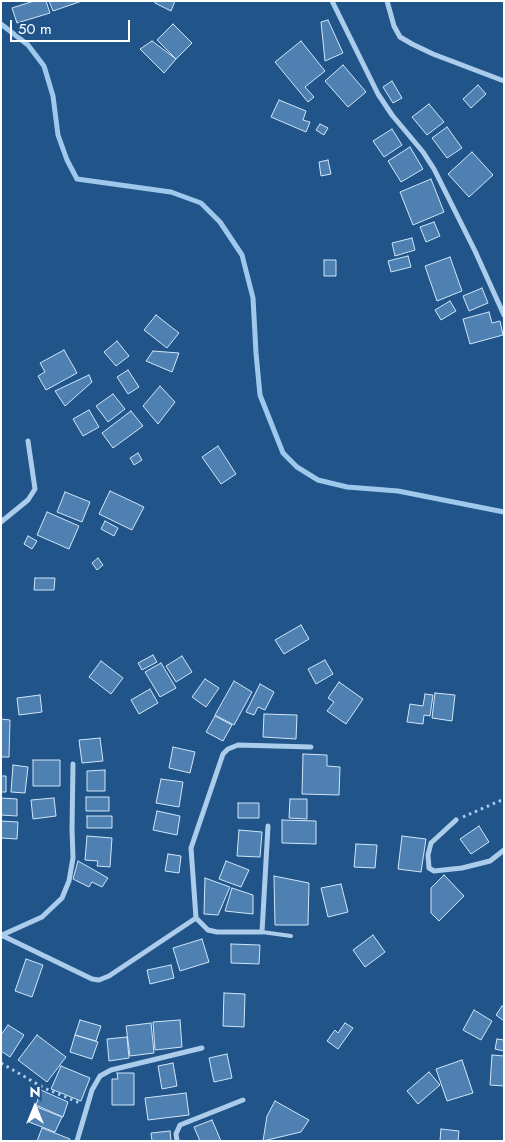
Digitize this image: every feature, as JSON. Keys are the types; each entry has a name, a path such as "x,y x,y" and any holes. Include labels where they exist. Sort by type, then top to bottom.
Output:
{"street":[{"path":"332,1 378,94 434,169 475,251 504,315"},
{"path":"386,1 394,26 400,37 433,54 504,81"},
{"path":"1,522 28,500 35,489 28,441"},
{"path":"268,826 262,932 217,932 208,930 196,918 191,848 223,754 228,749 238,745 311,747"},
{"path":"1,935 42,917 62,898 69,881 73,858 73,764"},
{"path":"456,820 431,843 428,854 430,868 434,870 462,868 490,861 504,850"},
{"path":"1,935 92,979 99,980 109,976 196,918"},
{"path":"77,1141 92,1090 100,1076 111,1070 202,1048"},
{"path":"177,1141 176,1134 180,1125 244,1100"}],"lane":[{"path":"262,932 291,936"}],"path":[{"path":"456,820 504,799"},
{"path":"1,1063 44,1088 87,1106"}],"building":[{"path":"34,1 46,1 50,13 17,23 12,8"},
{"path":"49,1 82,1 53,11"},
{"path":"155,1 175,1 171,11 155,3"},
{"path":"328,20 343,53 325,61 321,22"},
{"path":"173,24 192,43 176,59 157,40"},
{"path":"152,41 176,59 164,73 140,49"},
{"path":"301,41 325,71 305,87 314,97 308,102 275,62"},
{"path":"343,65 366,92 348,107 325,81"},
{"path":"392,81 402,98 393,103 383,87"},
{"path":"478,85 486,94 471,108 463,99"},
{"path":"279,100 306,111 303,120 310,122 306,132 271,117"},
{"path":"429,104 444,122 427,135 412,117"},
{"path":"320,124 328,128 324,135 316,130"},
{"path":"447,127 462,148 447,158 432,138"},
{"path":"392,129 402,145 384,157 373,141"},
{"path":"410,147 423,169 401,182 388,161"},
{"path":"472,152 493,175 469,197 448,174"},
{"path":"328,160 331,174 321,176 319,162"},
{"path":"431,179 444,212 413,225 400,192"},
{"path":"434,222 440,236 426,242 420,227"},
{"path":"412,238 415,250 395,256 392,243"},
{"path":"408,256 411,267 391,272 388,261"},
{"path":"450,257 462,291 437,301 425,266"},
{"path":"324,260 336,260 336,276 324,276"},
{"path":"482,288 488,303 469,311 463,296"},
{"path":"450,301 456,311 441,320 435,310"},
{"path":"489,312 492,323 500,321 503,335 470,344 463,319"},
{"path":"156,315 179,333 167,348 144,330"},
{"path":"117,341 129,356 116,366 104,352"},
{"path":"64,350 77,373 46,390 38,376 45,372 40,363"},
{"path":"153,351 179,353 172,372 146,361"},
{"path":"128,370 139,387 128,394 117,377"},
{"path":"89,375 92,382 65,406 55,391"},
{"path":"160,386 175,402 158,424 143,406"},
{"path":"113,394 125,409 108,422 96,406"},
{"path":"89,410 99,427 83,436 73,419"},
{"path":"131,411 143,426 113,448 102,433"},
{"path":"218,446 236,474 221,484 202,457"},
{"path":"138,453 142,460 134,465 130,458"},
{"path":"110,491 144,507 132,530 99,514"},
{"path":"65,492 90,502 82,522 57,512"},
{"path":"47,512 79,526 69,549 37,535"},
{"path":"105,521 118,528 114,536 101,529"},
{"path":"28,536 37,541 32,549 24,544"},
{"path":"98,558 103,565 97,570 92,563"},
{"path":"35,578 55,578 54,590 34,590"},
{"path":"301,625 309,639 284,654 275,640"},
{"path":"153,655 157,662 142,670 138,663"},
{"path":"182,656 192,672 176,682 166,666"},
{"path":"325,660 333,674 316,684 308,669"},
{"path":"101,661 123,678 111,694 89,677"},
{"path":"161,663 176,688 160,697 145,672"},
{"path":"205,679 219,688 206,707 192,697"},
{"path":"234,681 252,692 234,725 215,715"},
{"path":"339,682 363,699 346,724 327,711 334,702 328,698"},
{"path":"260,684 274,692 265,710 258,707 254,715 246,712"},
{"path":"150,689 158,703 139,714 131,700"},
{"path":"435,693 455,695 452,721 432,718"},
{"path":"425,694 433,695 430,716 424,715 423,724 407,722 410,704 423,706"},
{"path":"40,695 42,712 19,715 17,698"},
{"path":"264,714 297,715 296,739 263,737"},
{"path":"215,716 232,725 223,741 206,732"},
{"path":"1,719 10,720 9,757 1,757"},
{"path":"100,738 103,761 82,763 79,740"},
{"path":"173,747 195,752 190,773 169,768"},
{"path":"303,754 327,755 327,766 340,767 339,795 302,794"},
{"path":"33,760 60,760 60,786 33,786"},
{"path":"13,765 28,767 25,793 11,792"},
{"path":"105,770 105,791 87,791 87,771"},
{"path":"1,776 6,776 6,792 1,792"},
{"path":"161,779 183,782 179,807 156,803"},
{"path":"86,797 109,797 109,811 86,811"},
{"path":"1,798 17,799 17,816 1,815"},
{"path":"54,798 56,816 33,819 31,800"},
{"path":"290,799 307,799 307,819 289,818"},
{"path":"238,803 259,803 259,818 238,818"},
{"path":"157,811 180,816 177,835 153,830"},
{"path":"87,816 112,816 112,828 87,828"},
{"path":"282,820 316,821 316,844 282,843"},
{"path":"1,821 18,822 17,839 1,838"},
{"path":"479,826 489,842 471,854 460,839"},
{"path":"239,830 262,832 260,857 237,856"},
{"path":"87,836 112,838 110,867 97,866 98,861 85,860"},
{"path":"402,836 426,839 421,872 398,869"},
{"path":"356,844 377,845 375,868 354,867"},
{"path":"168,854 181,856 179,873 165,871"},
{"path":"78,861 108,878 102,887 92,882 89,887 73,879"},
{"path":"226,861 249,870 241,887 219,879"},
{"path":"444,875 464,896 439,921 431,913 431,888"},
{"path":"274,876 309,883 308,925 275,925"},
{"path":"205,878 230,887 218,915 204,914"},
{"path":"341,884 348,912 328,917 321,888"},
{"path":"232,888 253,895 253,914 225,911"},
{"path":"373,935 385,952 365,967 353,950"},
{"path":"202,939 209,962 180,971 173,948"},
{"path":"231,944 260,945 259,964 231,963"},
{"path":"26,959 43,965 32,997 15,991"},
{"path":"171,965 174,978 150,984 147,970"},
{"path":"224,993 245,994 244,1027 223,1026"},
{"path":"502,1006 504,1007 504,1021 496,1015"},
{"path":"474,1010 492,1021 481,1040 463,1030"},
{"path":"80,1020 101,1026 96,1041 75,1035"},
{"path":"180,1020 182,1047 155,1050 153,1022"},
{"path":"151,1023 154,1053 130,1056 126,1026"},
{"path":"345,1023 353,1028 338,1049 327,1041 335,1030 338,1033"},
{"path":"8,1025 24,1035 10,1057 1,1051 1,1035"},
{"path":"37,1035 66,1057 47,1082 18,1060"},
{"path":"75,1035 98,1042 92,1059 70,1052"},
{"path":"127,1037 129,1058 109,1061 107,1039"},
{"path":"497,1039 504,1040 504,1051 495,1049"},
{"path":"227,1054 232,1078 214,1082 209,1058"},
{"path":"492,1055 504,1056 504,1086 490,1085"},
{"path":"462,1060 473,1093 447,1101 436,1069"},
{"path":"173,1063 177,1086 162,1089 158,1066"},
{"path":"61,1066 90,1078 81,1101 51,1089"},
{"path":"429,1072 440,1085 418,1104 407,1091"},
{"path":"117,1073 134,1073 134,1105 112,1105 112,1079 118,1079"},
{"path":"41,1090 68,1102 63,1117 36,1105"},
{"path":"186,1093 189,1115 148,1120 145,1098"},
{"path":"275,1101 309,1120 301,1132 263,1141 267,1116"},
{"path":"37,1107 62,1117 55,1132 29,1122"},
{"path":"212,1120 221,1141 200,1141 194,1127"},
{"path":"42,1128 70,1139 69,1141 37,1141"},
{"path":"441,1129 459,1131 458,1141 440,1141"},
{"path":"170,1131 171,1141 152,1141 151,1133"}],"waterway":[{"path":"1,24 28,45 44,66 53,96 58,135 67,160 77,179 171,192 201,203 220,222 242,255 253,298 260,395 283,453 297,467 318,480 347,487 398,491 504,512"}]}
